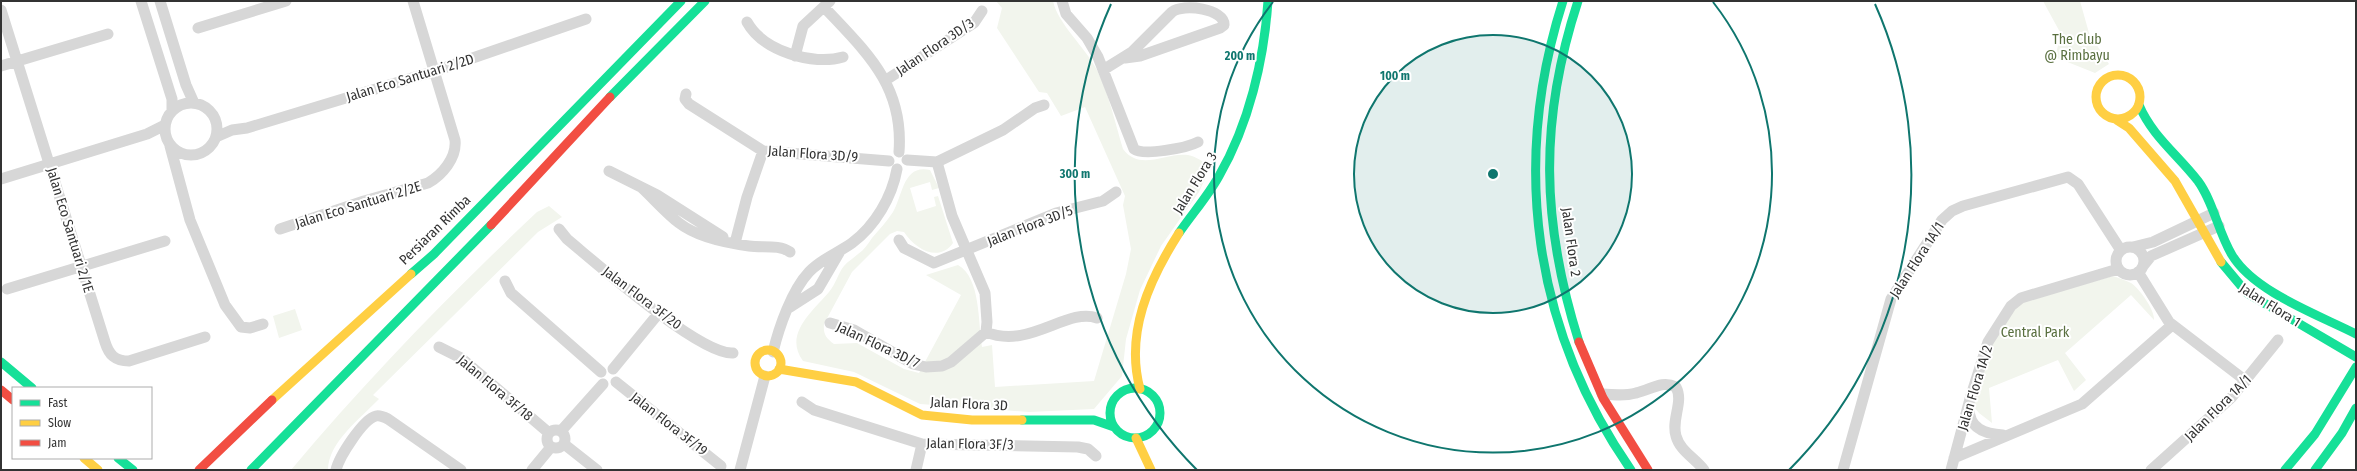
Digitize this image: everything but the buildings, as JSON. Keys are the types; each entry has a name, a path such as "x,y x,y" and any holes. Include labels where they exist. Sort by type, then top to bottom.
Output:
{"street":[{"path":"142,1 172,99 172,110 165,125 168,143 190,220 225,305 241,327 250,328 263,324"},
{"path":"160,1 186,86 194,103"},
{"path":"198,28 286,1"},
{"name":"Jalan Eco Santuari 2/2E","path":"280,229 364,201 422,185 435,179 454,155 456,148 435,71 413,1"},
{"name":"Persiaran Rimba","path":"200,469 365,314 434,254 681,1"},
{"path":"252,470 449,269 623,84 705,1"},
{"path":"1062,1 1066,14 1087,38 1104,70 1130,142 1137,151 1146,153 1191,146 1198,142"},
{"name":"Jalan Flora 3","path":"1146,456 1151,432 1156,426 1160,411 1154,397 1140,389 1134,376 1135,347 1145,301 1174,243 1223,169 1245,115 1261,63 1268,1"},
{"name":"Jalan Flora 2","path":"1563,1 1549,52 1540,98 1535,195 1542,245 1551,302 1569,357 1610,440 1631,470"},
{"name":"Jalan Flora 2","path":"1578,1 1562,55 1554,100 1550,194 1565,299 1582,352 1602,394 1622,433 1648,470"},
{"path":"794,56 803,26 827,4 864,48 886,80 897,118 903,156 904,167 897,169 892,167 889,161 893,153 903,156 937,162 1003,130 1035,108 1044,105"},
{"path":"1104,70 1125,58 1179,7 1196,8 1222,17 1224,22 1220,28 1140,56 1125,58"},
{"name":"Jalan Eco Santuari 2/1E","path":"1,10 107,349 111,356 119,361 129,361 205,337"},
{"name":"Jalan Flora 3D/3","path":"886,80 974,23 982,11"},
{"name":"Jalan Eco Santuari 2/2D","path":"216,137 232,130 247,128 435,71 586,19"},
{"path":"747,22 753,31 775,47 794,56 818,59 843,57"},
{"path":"1,66 16,60 108,34"},
{"path":"2119,75 2133,81 2139,90 2139,105 2129,116 2115,119 2100,110 2096,100 2098,89 2108,77 2119,75"},
{"name":"Jalan Flora 3D/9","path":"686,94 685,98 689,104 763,151 889,161"},
{"path":"147,134 168,143 176,150 189,155 203,152 208,149 216,137 216,122 208,109 194,103 182,104 172,110"},
{"name":"Jalan Flora 1","path":"2139,105 2150,126 2201,186 2238,264 2252,277 2356,334"},
{"name":"Jalan Flora 1","path":"2115,119 2124,124 2155,158 2184,194 2223,269 2247,294 2356,357"},
{"path":"216,122 232,130"},
{"path":"1,179 147,134 165,125"},
{"path":"735,243 747,197 763,151"},
{"path":"177,171 189,155"},
{"path":"937,162 952,216 985,293 987,322 986,332 997,335 1026,335 1077,317 1087,316 1096,318"},
{"path":"773,352 780,328 799,285 807,274 852,243 874,222 889,194 897,169"},
{"path":"609,171 641,187 735,243 749,246 783,248 790,252"},
{"name":"Jalan Flora 1A/1","path":"1843,470 1891,299 1942,220 1952,211 2068,177 2078,184 2120,250"},
{"name":"Jalan Flora 3D/5","path":"899,240 904,248 930,263 966,251 1056,213 1103,201 1116,192"},
{"path":"2214,213 2153,242 2120,250 2116,256 2118,269 2127,275 2140,269 2151,256 2219,226"},
{"name":"Jalan Flora 3F/20","path":"559,229 567,239 658,314 719,351 733,353"},
{"path":"7,289 165,241"},
{"path":"2133,247 2142,254 2140,269 2164,316 2172,325 2246,381"},
{"path":"790,307 818,289 834,259 842,249"},
{"name":"Jalan Flora 1A/2","path":"1951,470 1988,342 2014,302 2118,269"},
{"path":"505,281 511,293 601,372"},
{"path":"613,369 658,314"},
{"name":"Jalan Flora 3D/7","path":"830,323 854,330 913,364 926,367 942,366 951,362 986,332"},
{"path":"1954,458 2003,435 2082,404 2172,325"},
{"name":"Jalan Flora 1A/1","path":"2151,470 2209,419 2246,381 2278,340"},
{"name":"Jalan Flora 3F/18","path":"439,347 461,358 549,433"},
{"path":"773,352 779,357 780,369 774,375 765,376 756,368 756,360 761,353 773,352"},
{"path":"1,362 31,387"},
{"path":"2285,470 2315,434 2356,366"},
{"path":"606,368 613,369 617,375 616,382 610,386 603,384 599,378 601,372 606,368"},
{"name":"Jalan Flora 3D","path":"780,369 856,382 913,412 936,417 1010,420 1094,420 1114,427"},
{"path":"740,470 765,376"},
{"path":"1134,376 1124,390 1112,402 1110,410 1114,427 1120,433 1136,438 1151,432"},
{"name":"Jalan Flora 3F/19","path":"616,382 721,466"},
{"path":"561,431 603,384"},
{"path":"1602,394 1621,395 1638,393 1661,384 1669,384 1676,387 1679,399 1674,426 1677,438 1681,446 1698,462 1704,470"},
{"path":"1124,390 1140,389"},
{"path":"1,390 12,399"},
{"path":"1970,400 1970,419 1977,429 1994,435 2003,435"},
{"name":"Jalan Flora 3F/3","path":"802,402 814,410 922,444 1078,447 1088,449 1096,456"},
{"path":"2315,470 2342,433 2356,408"},
{"path":"1094,420 1110,410"},
{"path":"336,470 339,459 368,421 375,416 381,416 461,470"},
{"path":"554,430 561,431 565,436 564,444 558,448 551,447 547,441 549,433 554,430"},
{"path":"1136,438 1146,456 1151,470"},
{"path":"564,444 598,470"},
{"path":"916,470 922,444"},
{"path":"1834,470 1850,446"},
{"path":"532,470 551,447"},
{"path":"85,459 98,470"},
{"path":"122,461 133,470"},
{"path":"122,461 138,470"},
{"path":"192,470 200,469"}],"green space":[{"path":"996,1 1053,1 1060,18 1097,70 1108,99 1123,149 1130,156 1137,159 1154,160 1171,156 1188,155 1211,166 1199,192 1161,246 1140,290 1126,339 1122,376 1094,409 1029,412 920,404 854,372 803,361 798,351 796,342 798,332 808,315 831,289 844,266 864,249 891,215 909,176 921,169 930,170 939,188 932,190 930,182 910,188 917,212 936,206 934,197 938,196 953,243 947,249 934,253 914,244 904,232 897,231 890,234 852,272 824,324 824,330 827,338 834,344 857,343 904,369 919,373 961,295 926,275 958,265 965,271 975,290 982,347 992,345 995,387 1094,381 1126,274 1131,249 1123,205 1125,196 1085,107 1061,116 1047,93 1039,92 997,28 1002,8"},
{"name":"The Club @ Rimbayu","path":"2043,1 2080,1 2089,33 2109,64 2095,73 2055,57 2061,34"},
{"path":"549,206 562,217 538,232 373,395 379,399 339,440 329,460 328,470 291,470 350,402 410,337 472,274 537,212"},
{"name":"Central Park","path":"2113,276 2131,283 2138,289 2149,305 2154,316 2154,320 2131,295 2065,353 2086,380 2074,391 2058,360 1989,388 1992,423 1979,413 1974,407 1973,395 1988,343 2010,306"},
{"path":"295,309 302,330 279,338 273,316"}],"traffic: fast":[{"path":"411,274 434,254 681,1"},
{"path":"610,97 705,1"},
{"path":"1179,233 1215,183 1230,156 1239,135 1247,113 1259,69 1268,1"},
{"path":"1563,1 1547,62 1538,123 1536,184 1541,244 1553,303 1572,360 1598,416 1631,470"},
{"path":"1578,1 1565,45 1556,88 1551,130 1550,171 1552,213 1557,255 1566,298 1579,342"},
{"path":"2139,105 2144,116 2158,136 2198,181 2208,199 2227,246 2242,268 2255,280 2288,301 2356,334"},
{"path":"251,470 491,225"},
{"path":"2221,262 2247,293 2356,357"},
{"path":"1,362 31,387"},
{"path":"2285,470 2315,434 2356,367"},
{"path":"1135,388 1144,390 1153,395 1158,404 1160,413 1158,422 1153,431 1144,436 1135,438 1126,436 1117,431 1112,422 1110,413 1112,404 1117,395 1126,390 1135,388"},
{"path":"2315,470 2342,433 2356,408"},
{"path":"1022,420 1094,420 1114,427"},
{"path":"119,459 133,470"}],"traffic: slow":[{"path":"2114,75 2122,75 2134,81 2140,93 2140,97 2140,101 2134,113 2122,119 2114,119 2102,113 2096,101 2096,93 2102,81 2114,75"},
{"path":"2115,119 2129,128 2175,181 2221,262"},
{"path":"1140,389 1136,368 1138,327 1143,308 1158,269 1179,233"},
{"path":"272,400 411,274"},
{"path":"768,350 777,354 781,363 777,372 768,376 759,372 755,363 759,354 768,350"},
{"path":"779,369 856,382 922,415 972,420 1022,420"},
{"path":"1136,438 1151,470"},
{"path":"85,459 98,470"}],"traffic: jam":[{"path":"491,225 610,97"},
{"path":"1579,342 1603,398 1648,470"},
{"path":"1,390 12,399"},
{"path":"199,470 272,400"}]}
